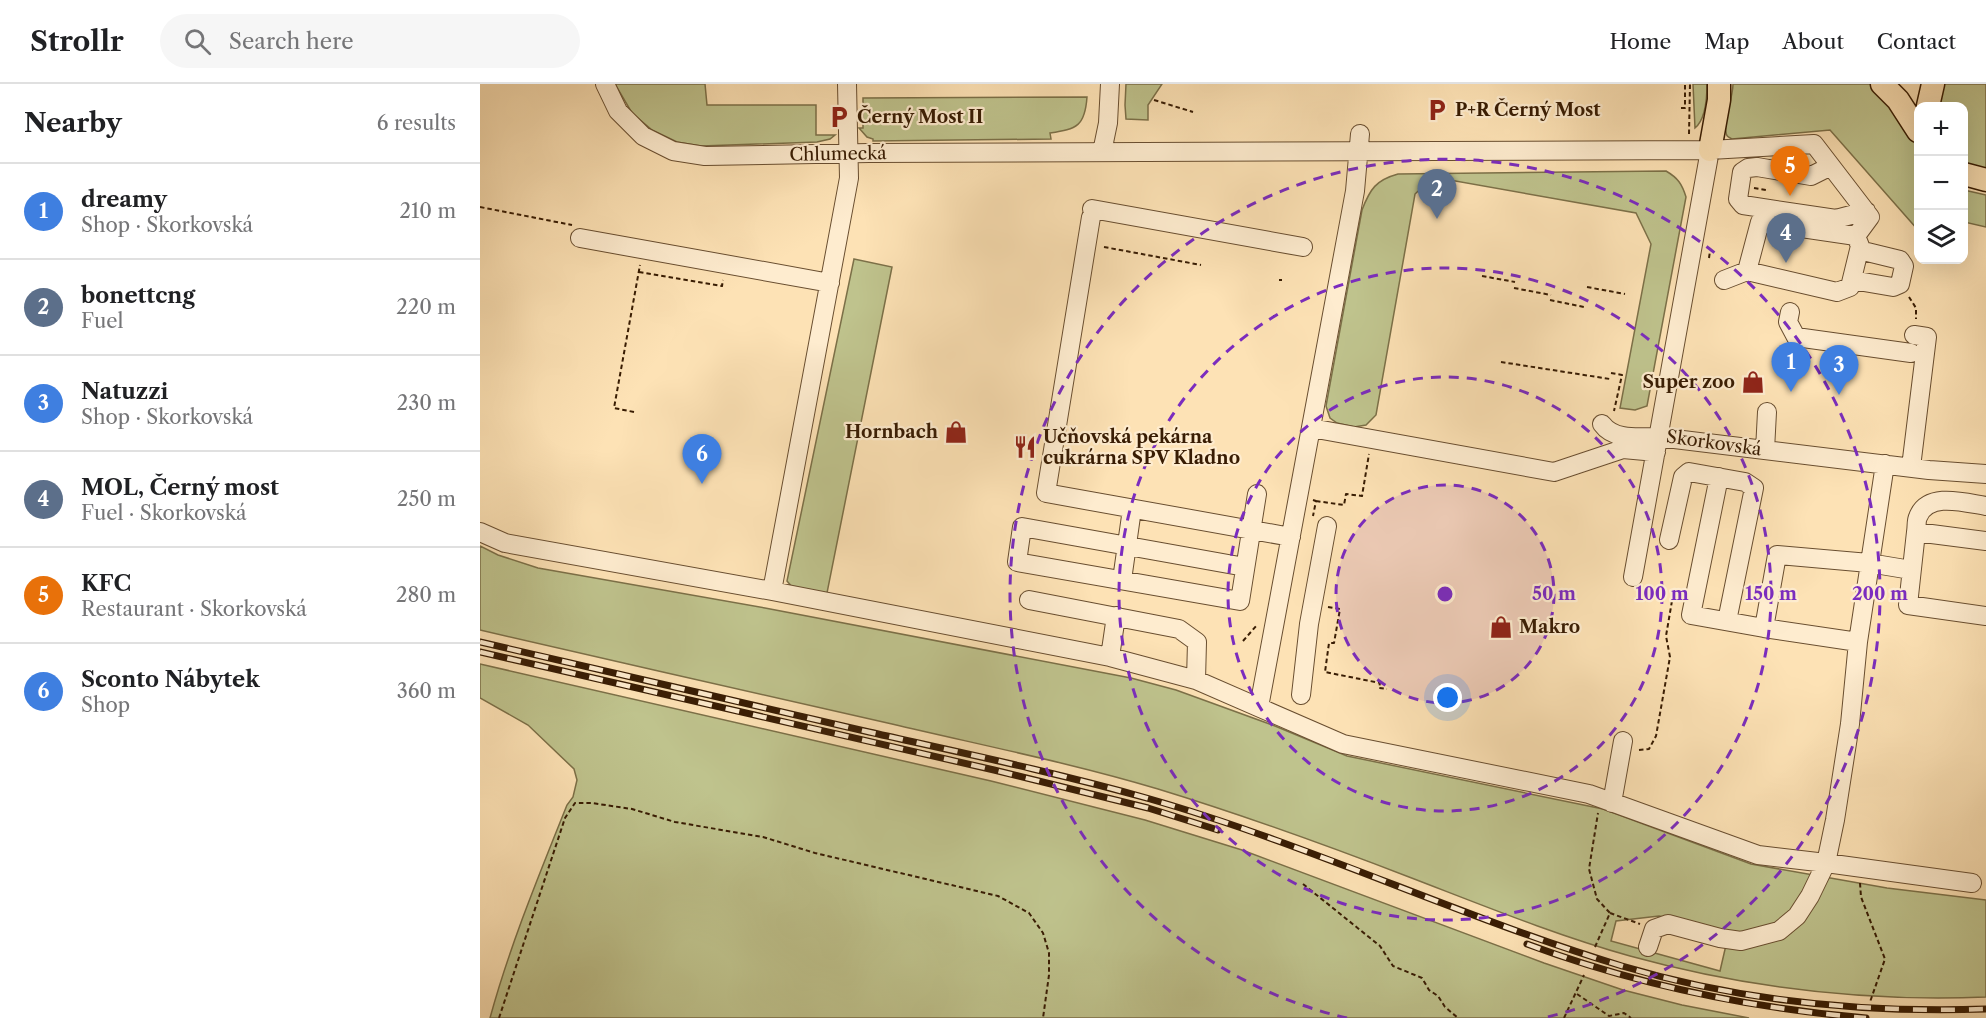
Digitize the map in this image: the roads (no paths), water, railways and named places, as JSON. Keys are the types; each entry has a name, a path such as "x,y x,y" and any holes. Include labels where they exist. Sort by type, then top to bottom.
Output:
{"main road":[{"path":"1710,150 1719,100 1719,84"},
{"path":"1882,84 1898,100 1914,124"},
{"path":"1929,102 1933,84"},
{"path":"1968,175 1986,180"}],"street":[{"name":"Chlumecká","path":"604,84 613,103 626,121 643,136 672,151 705,156 1102,152 1359,143 1710,150 1814,144 1829,167"},
{"path":"772,591 849,178 847,84"},
{"path":"1102,152 1107,129 1110,84"},
{"path":"1259,706 1356,184 1359,143"},
{"name":"Skorkovská","path":"1710,150 1657,445 1765,450 1986,474"},
{"path":"1724,280 1747,272 1837,292 1850,287 1858,243 1870,217 1866,211 1829,167 1811,176 1757,167 1748,168 1742,172 1738,199 1743,205 1836,219 1866,211"},
{"path":"1291,537 1046,493 1092,213 1303,247"},
{"path":"1747,272 1760,222 1858,243 1900,260 1904,266 1900,284 1893,287 1852,280"},
{"path":"578,232 830,283"},
{"path":"1790,312 1788,322 1796,337 1927,337 1911,467"},
{"path":"1765,450 1767,412"},
{"path":"1596,459 1608,419 1606,430 1657,445"},
{"path":"1311,428 1375,447 1554,472 1623,449 1657,445"},
{"path":"1633,577 1657,445"},
{"path":"1648,947 1654,929 1668,924 1720,938 1741,941 1779,931 1797,916 1810,896 1826,862 1850,724 1858,642 1885,464"},
{"path":"1669,540 1683,477 1689,472 1745,482 1754,488 1727,621"},
{"path":"1719,477 1691,615 1858,642"},
{"path":"1245,567 1022,527 1017,562 1240,601 1257,494"},
{"path":"1986,506 1939,500 1924,508 1918,517 1908,606 1986,616"},
{"path":"1122,580 1132,508"},
{"path":"1301,695 1309,624 1327,526"},
{"path":"480,532 505,543 772,591 1110,657 1196,680 1343,744 1589,794 1758,855 1826,862 1972,884"},
{"path":"1916,532 1986,541"},
{"path":"1764,628 1777,555 1869,563 1911,570"},
{"path":"1029,600 1179,629 1197,642 1196,680"},
{"path":"1110,657 1116,616"},
{"path":"1276,618 1309,624"},
{"path":"1612,803 1631,745"}],"railway":[{"path":"480,642 1010,764 1150,799 1210,817 1328,859 1562,947 1667,978 1712,988 1802,1002 1894,1009 1986,1009"},
{"path":"480,652 994,770 1148,808 1218,830"},
{"path":"1527,944 1568,959 1694,993 1779,1008 1866,1018"}],"place":[{"name":"P+R Černý Most","path":"1437,110"},
{"name":"Černý Most II","path":"839,117"},
{"name":"KFC","path":"1790,196"},
{"name":"bonettcng","path":"1437,219"},
{"name":"MOL, Černý most","path":"1786,263"},
{"name":"Super zoo","path":"1753,382"},
{"name":"dreamy","path":"1791,392"},
{"name":"Natuzzi","path":"1839,395"},
{"name":"Hornbach","path":"956,432"},
{"name":"Učňovská pekárna cukrárna SPV Kladno","path":"1025,447"},
{"name":"Sconto Nábytek","path":"702,484"},
{"name":"Makro","path":"1501,627"}]}
